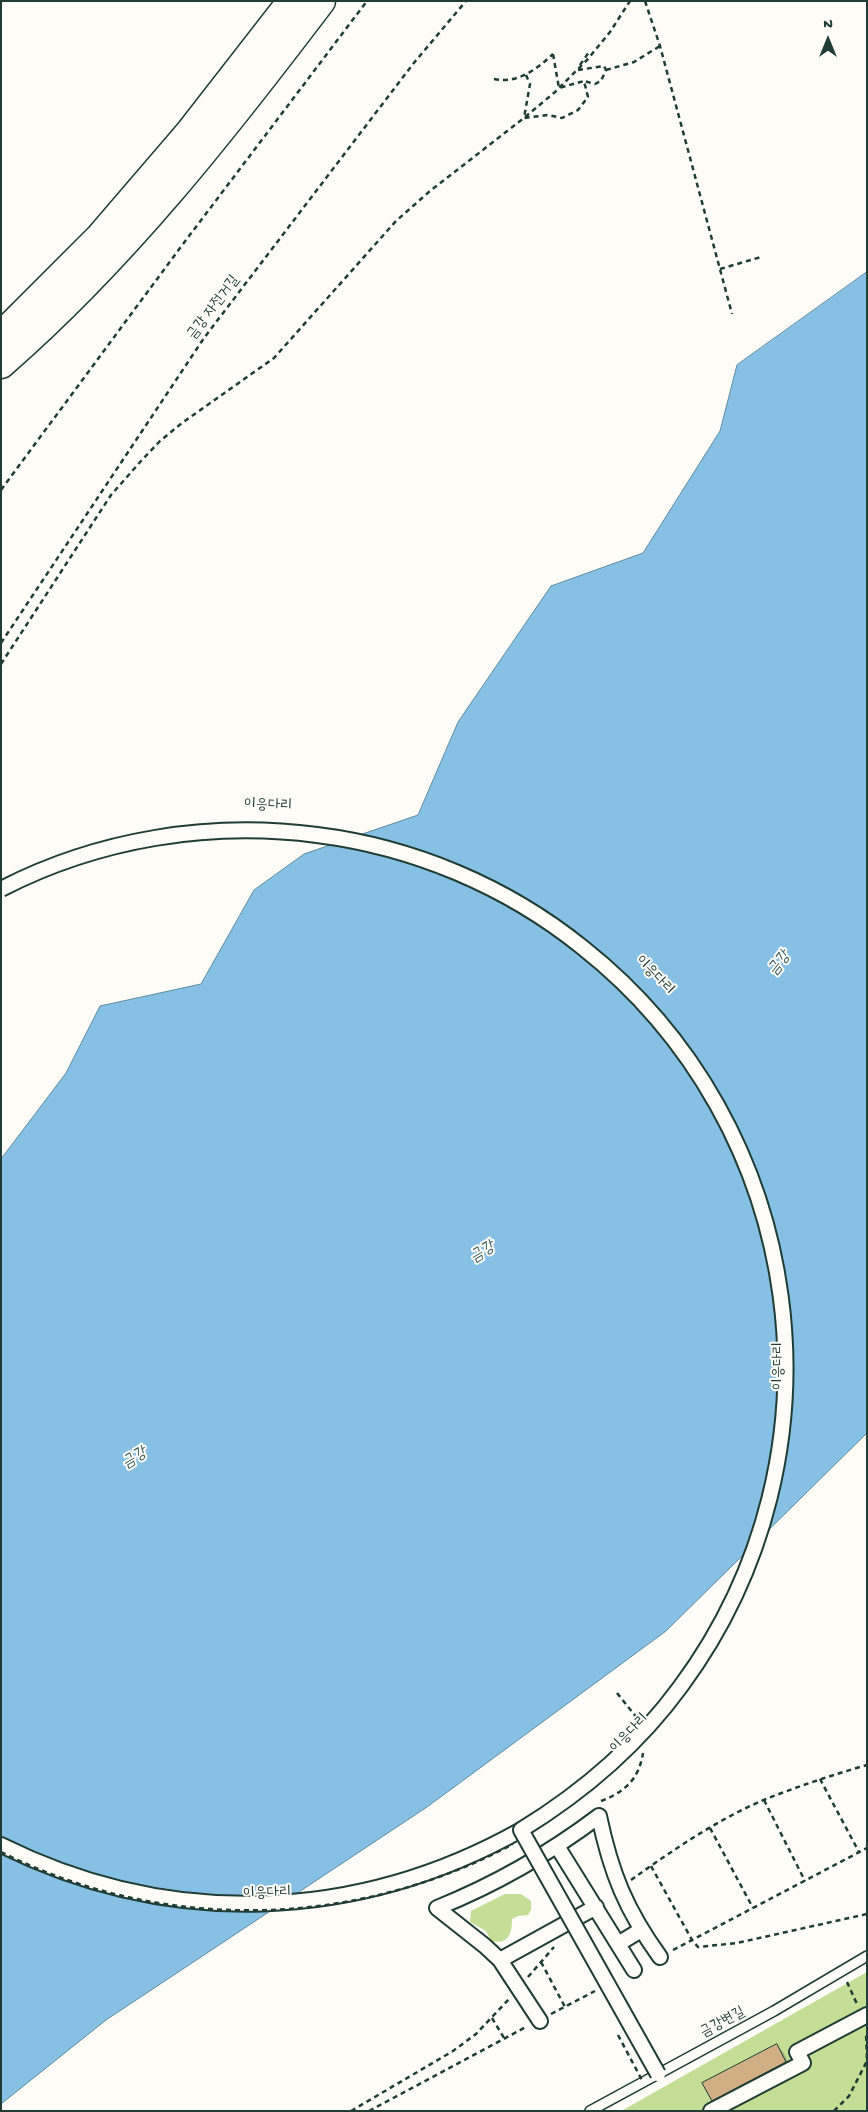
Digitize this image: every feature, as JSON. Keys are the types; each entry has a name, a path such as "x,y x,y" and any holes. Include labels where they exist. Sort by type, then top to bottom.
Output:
{"main road":[{"path":"1,336 99,238 190,132 292,1"},
{"path":"1,364 113,255 206,148 321,1"}],"street":[{"name":"이응다리","path":"1,889 57,864 100,850 189,833 243,830 297,832 351,840 404,853 455,872 504,895 550,923 614,973 652,1012 685,1054 715,1100 739,1148 759,1198 773,1250 783,1304 786,1358 785,1411 777,1465 765,1518 747,1568 724,1618 696,1664 647,1728 608,1766 566,1800 521,1830 458,1861 386,1886 324,1899 262,1904 198,1902 122,1890 56,1870 1,1846"},
{"path":"540,2020 500,1960 486,1946 437,1908 467,1896 557,1846 599,1816 619,1889 641,1930 660,1957"},
{"path":"521,1830 658,2074"},
{"path":"557,1846 634,1970"},
{"path":"500,1960 596,1907"},
{"path":"618,1944 641,1930"},
{"path":"710,2111 803,2063 797,2052 865,2016"}],"lane":[{"name":"금강변길","path":"590,2111 774,2012 867,1956"}],"path":[{"path":"1,490 180,248 367,1"},
{"name":"금강 자전거길","path":"1,644 204,338 413,64 466,1"},
{"path":"1,664 111,495 140,461 182,423 274,358 396,222 430,191 524,118 576,71 610,32 630,1"},
{"path":"645,1 660,46 732,314"},
{"path":"559,88 584,81 595,84 601,81 606,70 634,62 660,46"},
{"path":"576,71 589,52"},
{"path":"494,79 503,81 526,75 539,67 553,54 559,88"},
{"path":"576,71 604,66 606,70"},
{"path":"524,118 530,84 526,75"},
{"path":"524,118 548,115 562,118 570,115 578,110 588,97 584,81"},
{"path":"720,268 761,257"},
{"path":"867,1765 820,1778 764,1800 710,1828 651,1866 692,1940 698,1947 737,1943 867,1914"},
{"path":"820,1778 859,1852"},
{"path":"764,1800 805,1881"},
{"path":"710,1828 753,1908"},
{"name":"이응다리","path":"1,1852 63,1879 132,1899 203,1910 257,1911 329,1906 382,1895 450,1873 515,1843"},
{"path":"541,1962 566,2007"},
{"path":"834,2111 849,2096 867,2061 865,2016 842,1970"},
{"path":"492,2018 504,2039"}],"green space":[{"path":"505,1894 521,1894 531,1901 531,1910 528,1915 512,1919 510,1934 505,1940 491,1941 486,1931 470,1922 471,1911"},
{"path":"867,1972 867,2111 621,2111 623,2110"}],"water":[{"name":"금강","path":"867,272 867,1433 666,1631 427,1807 106,2020 1,2104 1,1159 66,1073 100,1006 201,984 254,890 304,854 418,815 458,722 551,586 643,553 720,431 737,365"}],"building":[{"path":"777,2044 786,2062 712,2101 702,2083"}]}
